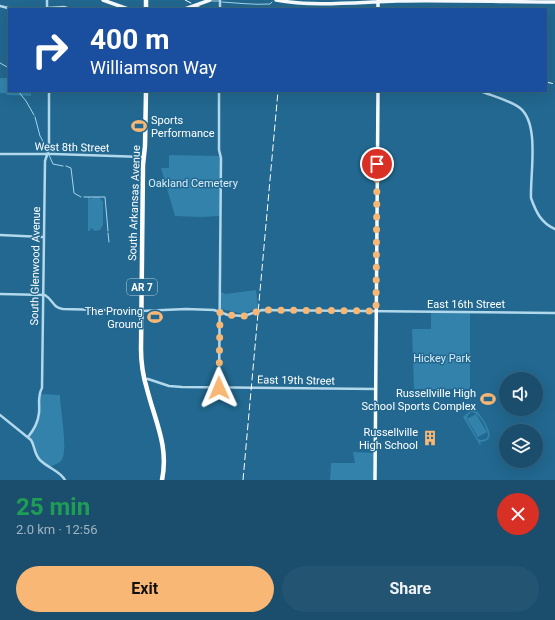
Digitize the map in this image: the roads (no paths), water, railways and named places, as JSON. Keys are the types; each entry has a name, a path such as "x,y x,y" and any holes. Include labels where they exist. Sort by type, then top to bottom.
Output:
{"highway":[{"name":"South Arkansas Avenue","path":"146,92 141,356 144,379 164,448 165,465 162,480"}],"main road":[{"path":"103,0 125,8"},
{"path":"188,8 210,0"},
{"path":"276,0 296,3 347,3 378,1 555,2"},
{"path":"375,480 378,92"}],"street":[{"path":"0,6 8,8"},
{"path":"56,8 67,8"},
{"name":"South Glenwood Avenue","path":"28,437 32,433 38,420 38,397 42,388 43,236 45,162 49,150 49,92"},
{"path":"219,92 219,150 221,158 219,388"},
{"path":"483,92 516,105 527,117 532,130 531,198 540,217 546,224 555,229"},
{"name":"West 8th Street","path":"0,154 144,156"},
{"path":"0,235 43,236"},
{"path":"0,294 43,295"},
{"name":"East 16th Street","path":"43,295 47,296 55,307 60,309 141,311 186,309 214,310 228,315 244,316 262,310 555,312"},
{"name":"East 19th Street","path":"144,379 170,386 219,388 376,389"},
{"path":"0,415 28,437 32,442 39,459 60,474 65,480"}],"waterway":[{"path":"212,1 219,1"},
{"path":"222,2 258,4 270,4 272,2"},
{"path":"0,63 8,67"},
{"path":"19,92 34,115"},
{"path":"35,117 40,136 48,150"},
{"path":"49,155 53,164 63,166"},
{"path":"66,166 71,168 74,193 81,197"},
{"path":"84,197 105,197 108,231"},
{"path":"108,233 109,242"}],"railway":[{"path":"185,0 201,8"},
{"path":"547,82 555,84"},
{"path":"243,480 278,92"}],"place":[{"name":"Sports Performance","path":"139,126"},
{"name":"The Proving Ground","path":"155,317"},
{"name":"Russellville High School Sports Complex","path":"488,399"},
{"name":"Russellville High School","path":"430,438"}],"park label":[{"name":"Oakland Cemetery","path":"193,183"},
{"name":"Hickey Park","path":"442,358"}]}
